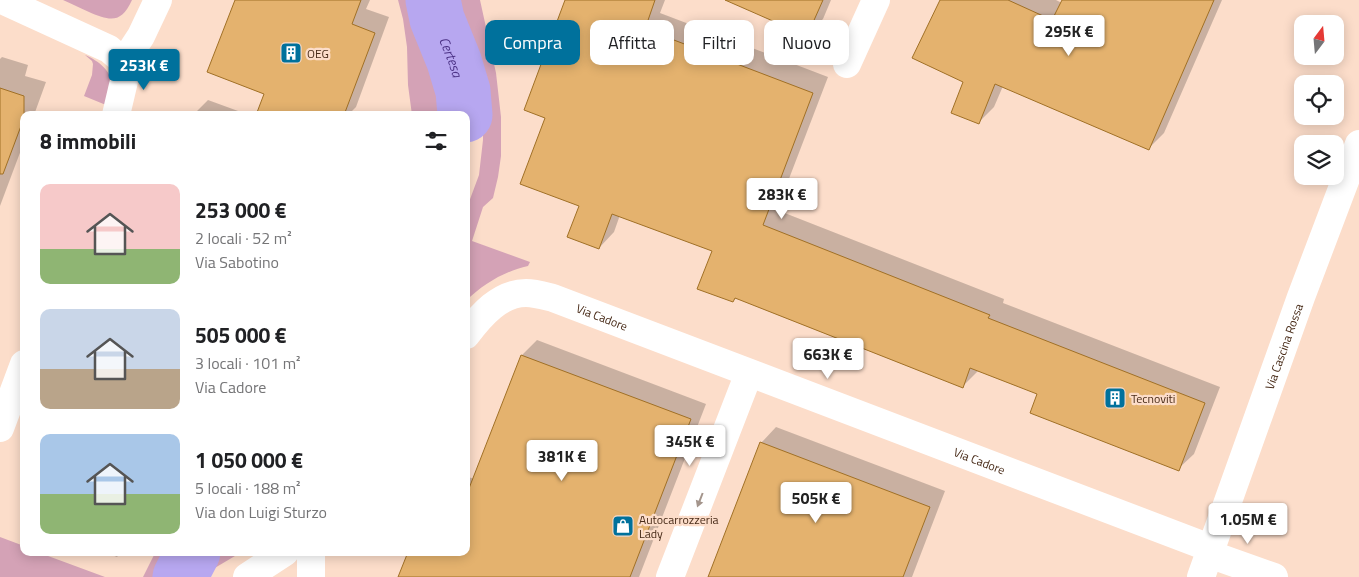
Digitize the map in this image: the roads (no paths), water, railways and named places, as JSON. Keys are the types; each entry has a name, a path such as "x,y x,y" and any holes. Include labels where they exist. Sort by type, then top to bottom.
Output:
{"street":[{"path":"2,0 109,49 124,62"},
{"path":"117,111 124,81 124,62 141,36 158,0"},
{"path":"849,60 876,0"},
{"name":"Via Cascina Rossa","path":"1206,560 1301,297 1359,144"},
{"name":"Via Cadore","path":"470,330 483,315 505,298 515,294 528,293 553,298 749,373 1206,560 1274,577"},
{"path":"670,577 749,373"},
{"path":"0,428 20,375"},
{"path":"247,577 279,556"},
{"path":"311,556 311,577"}],"waterway":[{"name":"Certesa","path":"433,0 437,19 454,61 463,91 465,111"},
{"name":"Certesa","path":"180,577 191,556"}],"place":[{"name":"OEG","path":"291,53"},
{"name":"Tecnoviti","path":"1115,398"},
{"name":"Autocarrozzeria Lady","path":"623,526"}]}
